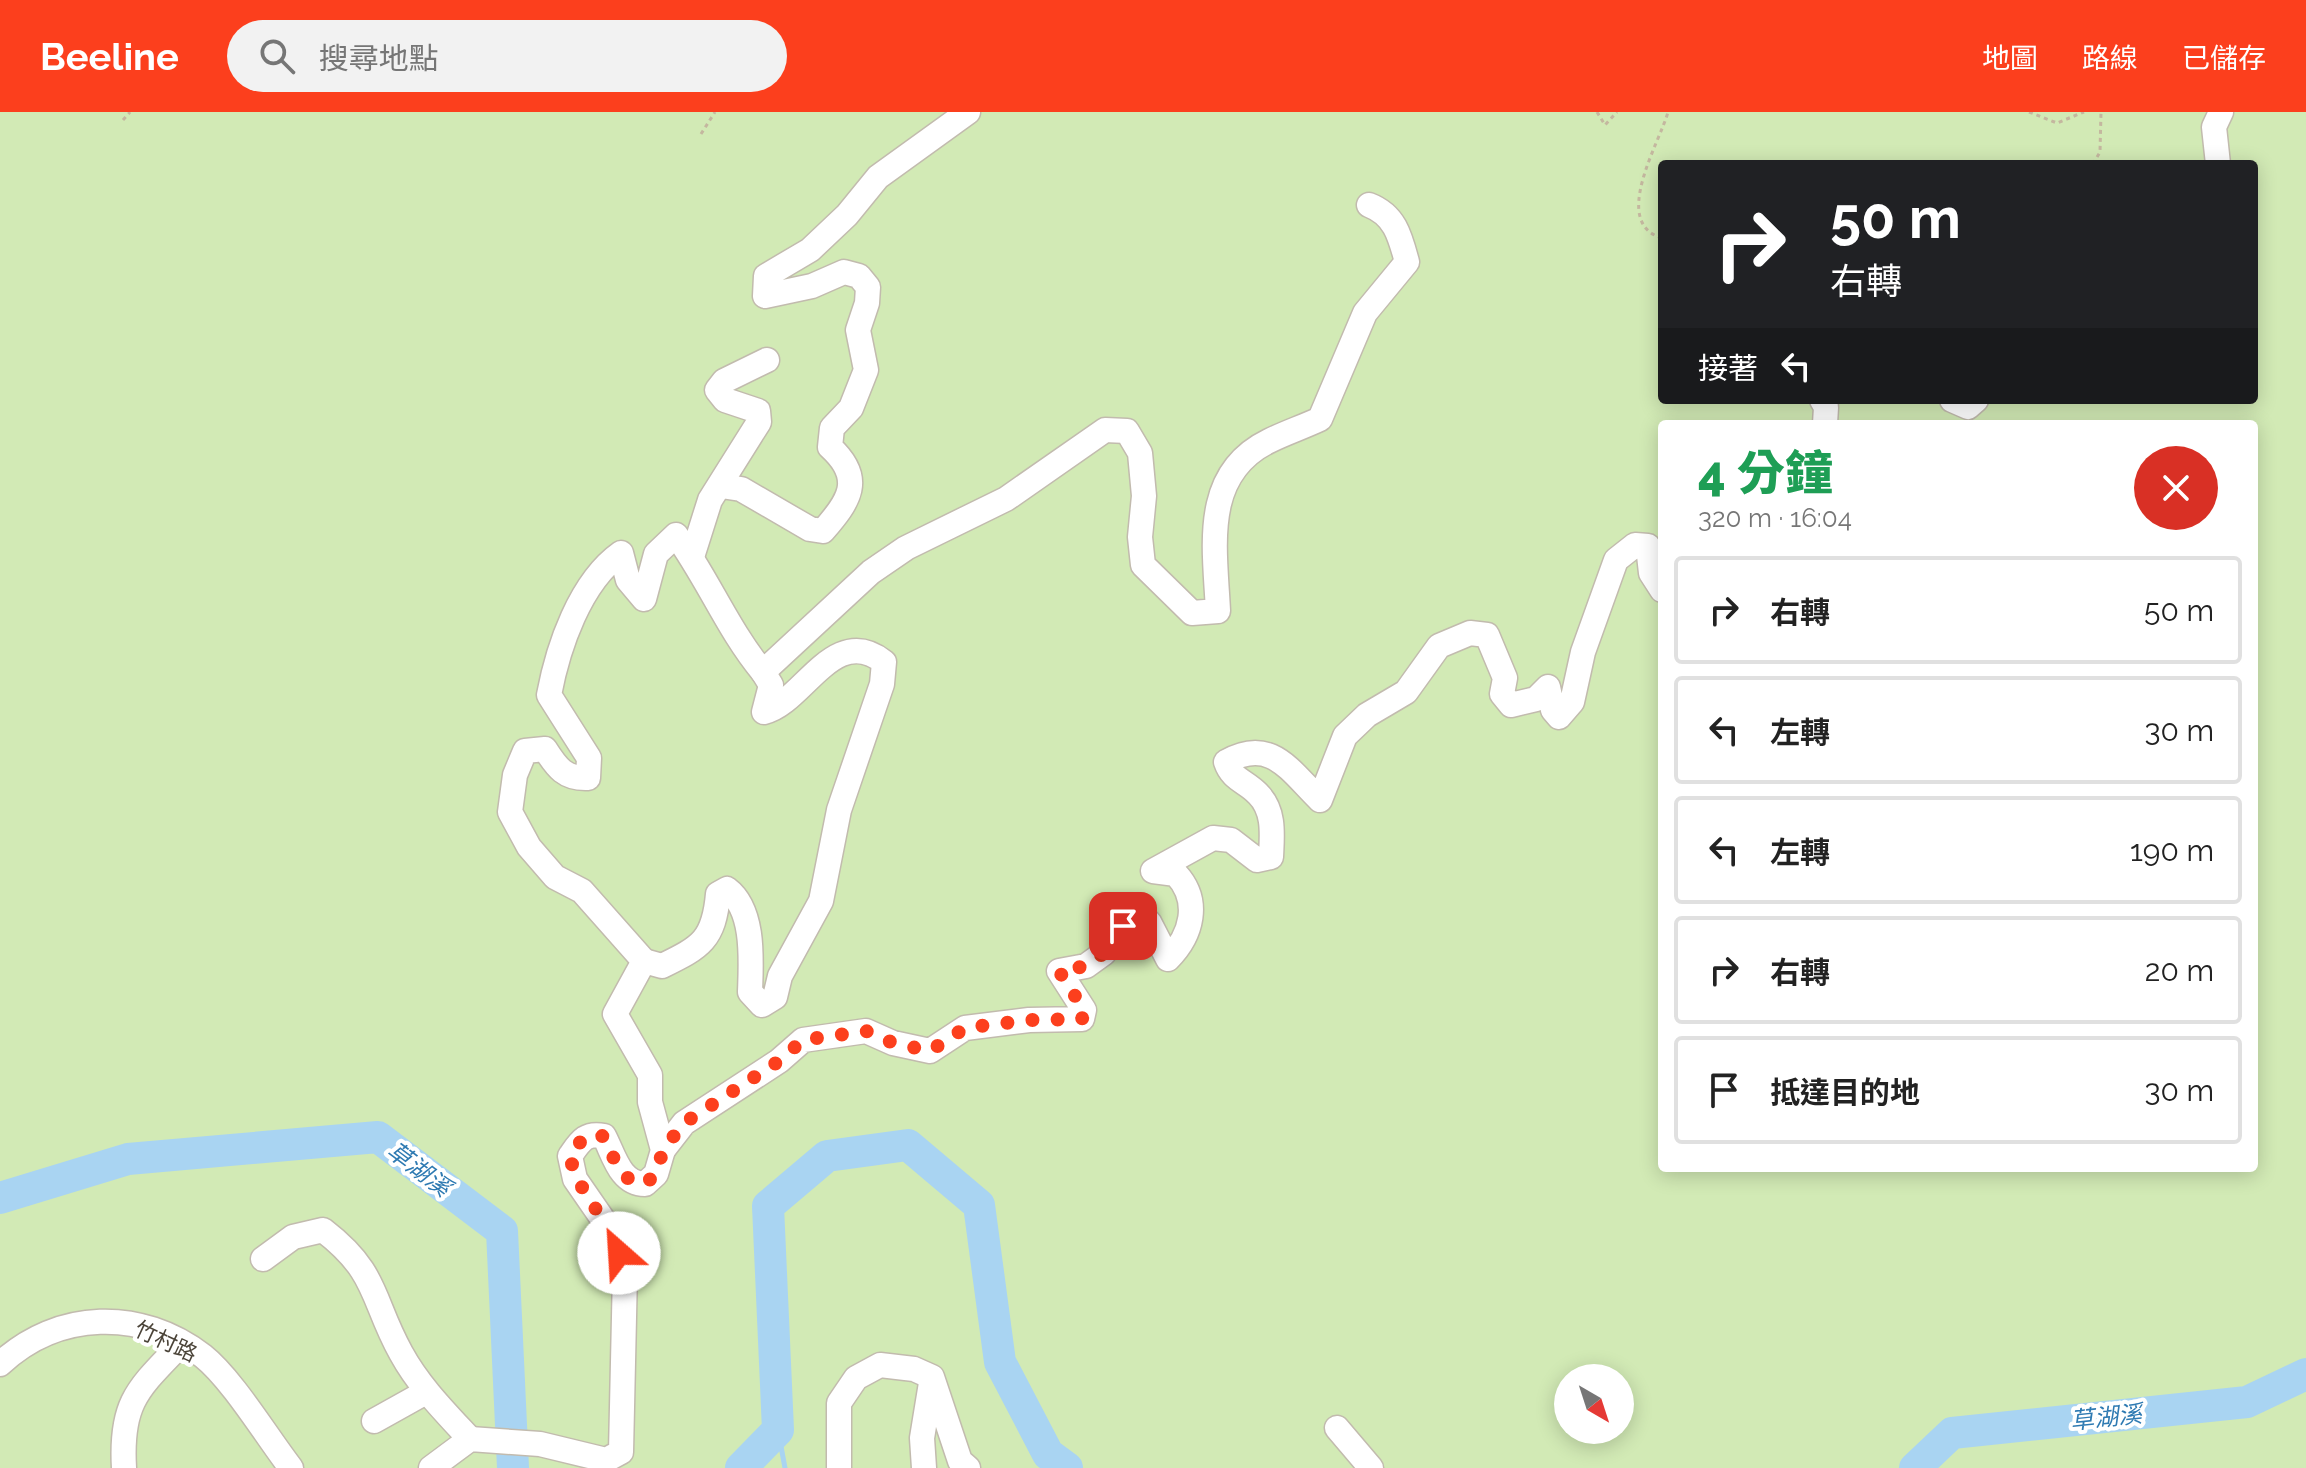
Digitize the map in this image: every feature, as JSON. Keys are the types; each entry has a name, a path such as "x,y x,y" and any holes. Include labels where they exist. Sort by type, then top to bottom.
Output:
{"street":[{"path":"721,486 741,489 810,529 823,531 834,519 851,490 852,480 830,447 832,428 851,408 866,370 858,330 867,303 868,287 859,276 844,272 812,286 765,296 766,276 810,250 847,215 878,177 968,112"},
{"path":"2218,160 2214,127 2221,112"},
{"path":"763,672 871,572 954,521 1006,499 1105,430 1127,431 1140,453 1144,496 1140,537 1143,565 1192,613 1218,611 1213,538 1219,492 1240,460 1268,441 1320,419 1365,313 1407,262 1399,232 1384,211 1369,205"},
{"path":"692,557 701,522 754,432 758,411 725,400 717,390 724,381 767,360"},
{"path":"676,535 692,557 711,596 771,685 764,712 779,709 822,666 849,652 871,652 884,662 882,684 839,810 821,901 780,976 775,997 762,1005 750,992 752,949 736,896 727,889 718,894 716,923 706,940 662,966 644,961 582,891 555,877 529,847 510,812 515,775 525,751 545,749 556,767 571,778 588,778 589,758 549,695 556,659 603,565 621,553 628,580 644,599 656,554 676,535"},
{"path":"431,1468 470,1439 540,1444 606,1460 621,1452 625,1272 613,1234 575,1179 570,1156 584,1137 604,1136 625,1178 635,1184 645,1184 656,1174 663,1150 684,1123 779,1061 803,1040 866,1031 893,1043 930,1051 965,1028 1029,1020 1082,1019 1084,1010 1059,971 1086,966 1104,953 1108,934 1123,926 1149,922 1168,959 1185,942 1190,901 1187,886 1176,874 1153,871 1213,838 1231,840 1257,860 1271,857 1269,810 1258,793 1230,774 1226,762 1257,751 1276,757 1320,800 1345,736 1367,715 1406,692 1439,646 1470,633 1487,635 1505,678 1502,694 1511,705 1527,704 1548,687 1553,710 1559,717 1572,702 1583,652 1616,560 1635,545 1648,546 1651,573 1658,584"},
{"path":"644,961 615,1014 650,1075 650,1102 663,1150"},
{"path":"263,1259 293,1237 323,1230 350,1251 375,1288 401,1353 426,1392 470,1439"},
{"name":"竹村路","path":"0,1364 48,1331 80,1323 137,1323 182,1343 205,1358 291,1468"},
{"path":"124,1468 122,1438 135,1392 182,1343"},
{"path":"839,1468 839,1403 856,1378 880,1365 914,1369 932,1377 960,1461 968,1468"},
{"path":"924,1468 922,1438 932,1377"},
{"path":"374,1421 426,1392"},
{"path":"1337,1428 1371,1468"}],"path":[{"path":"123,120 130,112"},
{"path":"701,134 715,112"},
{"path":"1597,112 1605,125 1617,112"},
{"path":"1658,237 1651,235 1640,219 1642,170 1668,112"},
{"path":"2029,112 2057,123 2084,112"},
{"path":"2095,160 2100,152 2101,112"}],"green space":[{"path":"0,112 2306,112 2306,1468 0,1468"}],"waterway":[{"name":"草湖溪","path":"0,1198 128,1159 378,1137 502,1231 513,1468"},
{"name":"草湖溪","path":"741,1468 778,1430 768,1206 827,1156 908,1145 979,1205 1000,1362 1048,1454 1067,1468"},
{"name":"草湖溪","path":"1915,1468 1952,1433 2247,1402 2306,1374"},
{"name":"草湖溪","path":"778,1430 785,1468"}],"route":[{"path":"619,1253 613,1234 575,1179 570,1156 584,1137 594,1134 604,1136 625,1178 635,1184 645,1184 656,1174 663,1150 684,1123 779,1061 803,1040 866,1031 893,1043 930,1051 965,1028 1029,1020 1082,1019 1084,1010 1059,971 1086,966 1104,953 1108,934 1123,926"}]}
